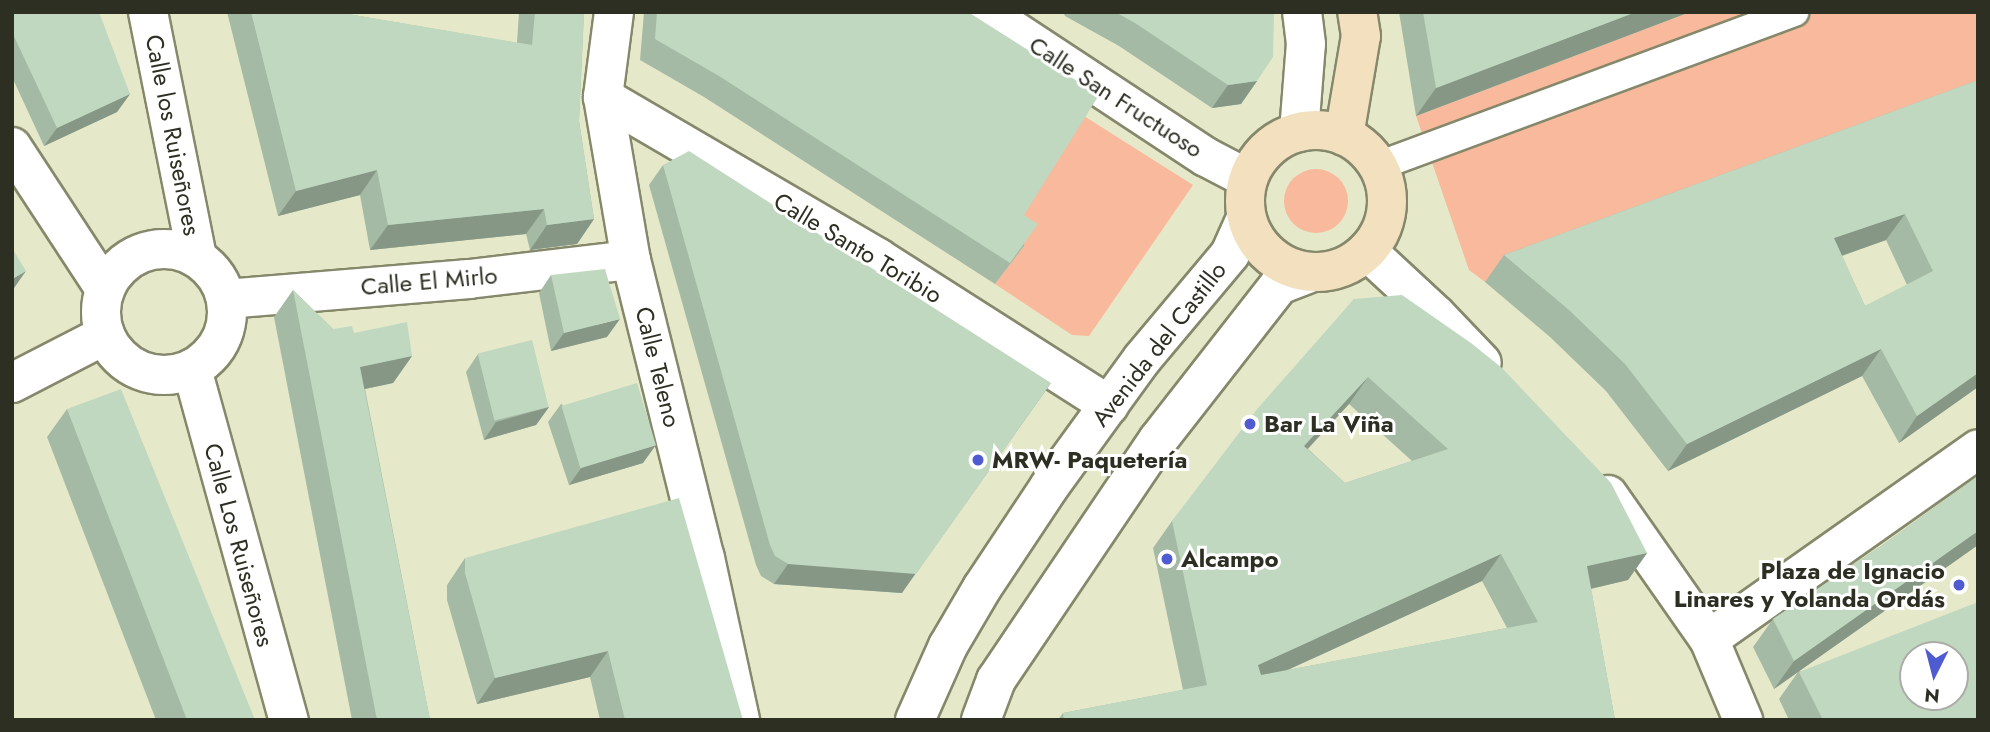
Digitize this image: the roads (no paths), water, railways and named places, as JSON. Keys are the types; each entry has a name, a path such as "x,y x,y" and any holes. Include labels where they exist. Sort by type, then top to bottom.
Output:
{"main road":[{"path":"1344,136 1361,36 1357,12"},
{"path":"1322,131 1344,136 1363,148 1378,166 1386,187 1387,210 1380,233 1367,251 1351,263 1333,271 1313,272 1290,268 1270,256 1255,239 1246,218 1248,179 1259,158 1277,142 1299,132 1322,131"}],"street":[{"name":"Calle los Ruiseñores","path":"148,12 197,258"},
{"name":"Calle Teleno","path":"614,12 603,97 631,260 705,558 740,720"},
{"path":"1299,132 1306,44 1302,12"},
{"path":"1378,166 1794,12"},
{"name":"Calle San Fructuoso","path":"1002,17 1206,157 1248,179"},
{"name":"Calle Santo Toribio","path":"603,97 878,258 1109,405"},
{"path":"12,147 105,289"},
{"name":"Avenida del Castillo","path":"915,720 948,646 982,588 1142,359 1230,254 1246,218"},
{"path":"155,249 176,250 197,258 216,276 226,299 227,320 221,340 209,357 192,369 166,376 141,371 119,357 105,335 100,312 105,289 116,270 134,256 155,249"},
{"path":"1367,251 1436,315 1502,384"},
{"name":"Calle El Mirlo","path":"226,299 469,279 631,260"},
{"path":"981,720 996,680 1158,440 1279,285 1313,272"},
{"path":"12,383 105,335"},
{"name":"Calle Los Ruiseñores","path":"192,369 289,720"},
{"path":"1709,639 1978,449"},
{"path":"1587,472 1615,502 1709,639 1743,720"}],"place":[{"name":"Bar La Viña","path":"1250,424"},
{"name":"MRW- Paquetería","path":"978,460"},
{"name":"Alcampo","path":"1167,559"},
{"name":"Plaza de Ignacio Linares y Yolanda Ordás","path":"1959,585"}]}
